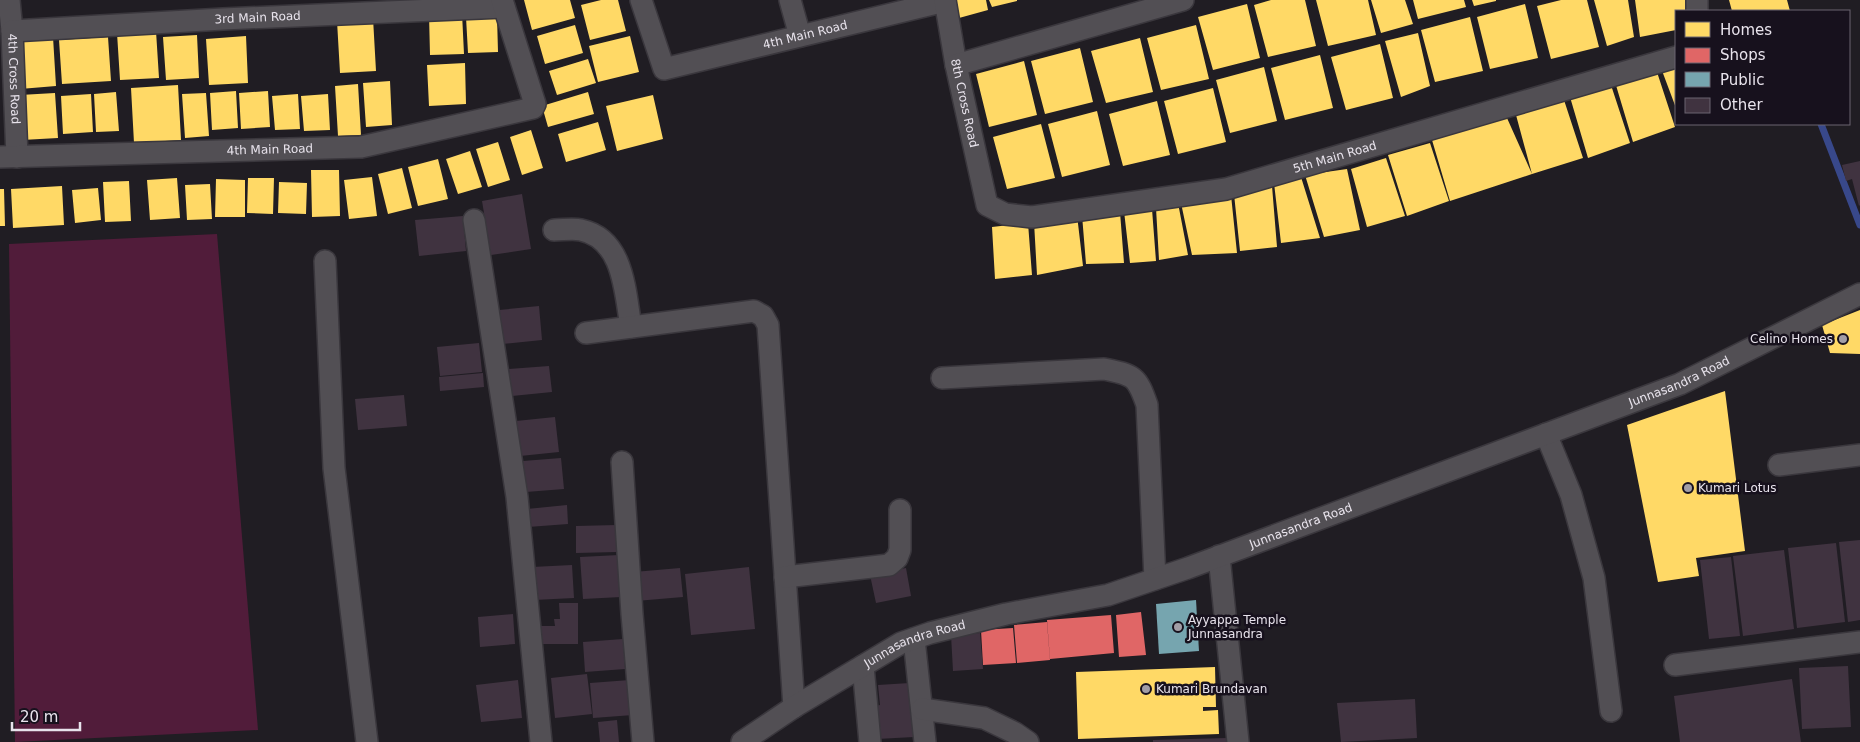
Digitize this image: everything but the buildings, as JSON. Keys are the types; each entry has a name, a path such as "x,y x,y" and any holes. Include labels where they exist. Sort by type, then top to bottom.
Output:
{"street":[{"name":"4th Cross Road","path":"9,0 12,31 9,157"},
{"name":"4th Main Road","path":"641,0 664,69 945,0"},
{"path":"790,0 800,36"},
{"name":"8th Cross Road","path":"945,0 956,66 987,205"},
{"path":"956,66 1183,0"},
{"name":"3rd Main Road","path":"12,31 503,3"},
{"name":"4th Main Road","path":"9,157 361,148 534,107 535,104 503,3"},
{"name":"5th Main Road","path":"987,205 1005,214 1032,216 1226,188 1675,57"},
{"path":"474,220 517,497 541,742"},
{"path":"554,230 581,230 602,239 612,250 622,273 632,327"},
{"path":"326,261 334,468 367,742"},
{"name":"Junnasandra Road","path":"742,742 794,707 901,643 1006,614 1108,595 1219,556 1680,384 1860,294"},
{"path":"586,333 754,311 763,316 768,325 794,707"},
{"path":"942,378 1104,369 1126,374 1140,384 1147,405 1155,579"},
{"path":"1546,434 1571,495 1594,578 1611,711"},
{"path":"1779,465 1860,455"},
{"path":"622,462 643,742"},
{"path":"785,577 889,565 897,558 900,550 900,510"},
{"path":"1219,556 1238,742"},
{"path":"914,639 925,742"},
{"path":"1675,665 1860,642"},
{"path":"863,666 870,742"},
{"path":"922,709 984,718 1015,733 1028,742"}],"shaded area":[{"path":"217,234 258,730 15,742 9,244"}],"waterway":[{"path":"1821,125 1860,225"}],"place":[{"name":"Celino Homes","path":"1843,339"},
{"name":"Kumari Lotus","path":"1688,488"},
{"name":"Ayyappa Temple Junnasandra","path":"1178,627"},
{"name":"Kumari Brundavan","path":"1146,689"}]}
